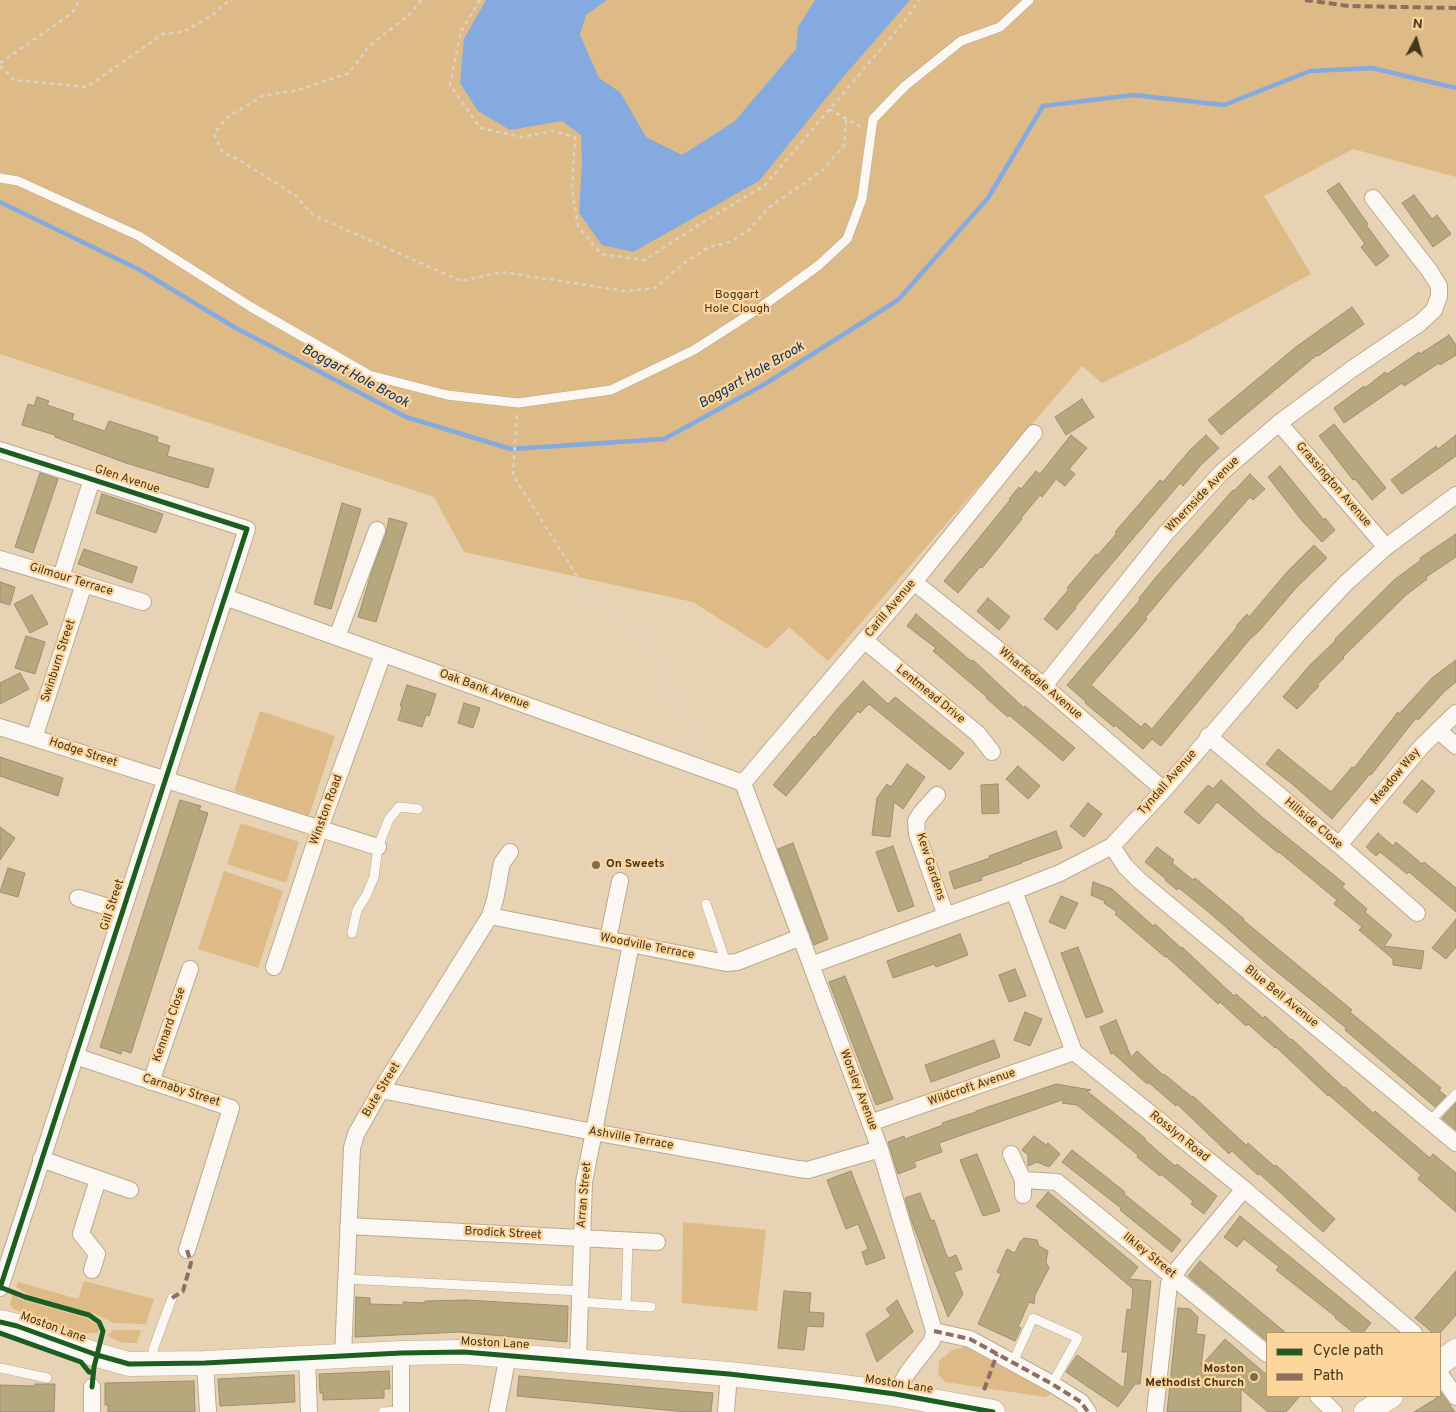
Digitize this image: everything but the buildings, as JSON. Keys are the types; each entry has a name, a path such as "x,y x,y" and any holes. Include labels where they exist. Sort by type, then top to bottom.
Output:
{"street":[{"name":"Whernside Avenue","path":"1044,686 1166,533 1222,472 1279,424 1352,369 1420,323 1434,310 1439,296 1438,286 1430,270 1374,198"},
{"name":"Grassington Avenue","path":"1279,424 1386,548"},
{"name":"Carill Avenue","path":"744,783 914,582 1034,433"},
{"name":"Glen Avenue","path":"0,450 247,529"},
{"path":"61,577 92,479"},
{"name":"Tyndall Avenue","path":"812,965 1060,873 1112,846 1164,790 1208,736 1299,632 1339,590 1386,548 1456,495"},
{"name":"Gill Street","path":"0,1288 247,529"},
{"path":"337,637 377,530"},
{"name":"Gilmour Terrace","path":"0,559 142,602"},
{"name":"Wharfedale Avenue","path":"914,582 1044,686 1164,790"},
{"name":"Swinburn Street","path":"34,738 84,584"},
{"name":"Oak Bank Avenue","path":"225,597 744,783"},
{"name":"Lentmead Drive","path":"864,640 978,734 992,752"},
{"name":"Winston Road","path":"274,967 320,828 383,654"},
{"name":"Meadow Way","path":"1339,845 1416,754 1456,713"},
{"name":"Hodge Street","path":"0,727 378,847"},
{"path":"1438,730 1456,746"},
{"name":"Hillside Close","path":"1208,736 1417,913"},
{"name":"Worsley Avenue","path":"744,783 880,1148 934,1331"},
{"name":"Kew Gardens","path":"937,795 921,812 916,821 917,834 946,916"},
{"name":"Blue Bell Avenue","path":"1112,846 1125,866 1140,881 1456,1142"},
{"name":"Bute Street","path":"343,1356 352,1148 356,1134 381,1090 490,916 502,863 510,852"},
{"path":"608,939 620,881"},
{"path":"1014,891 1074,1052"},
{"path":"78,898 122,911"},
{"name":"Woodville Terrace","path":"490,916 726,963 737,962 801,936"},
{"name":"Arran Street","path":"578,1360 584,1182 631,944"},
{"name":"Kennard Close","path":"151,1082 190,969"},
{"name":"Wildcroft Avenue","path":"870,1123 1074,1052"},
{"name":"Rosslyn Road","path":"1074,1052 1244,1189 1413,1332"},
{"name":"Carnaby Street","path":"75,1056 231,1108 187,1250"},
{"name":"Ashville Terrace","path":"381,1090 593,1132 798,1169 808,1170 880,1148"},
{"name":"Ilkley Street","path":"1011,1154 1023,1188 1057,1182 1266,1353"},
{"path":"42,1159 130,1190"},
{"path":"92,1270 97,1254 82,1234 98,1178"},
{"path":"1155,1412 1169,1284 1180,1266 1244,1189"},
{"name":"Brodick Street","path":"348,1226 657,1242"},
{"name":"Moston Lane","path":"0,1322 129,1364 150,1365 401,1353 464,1352 730,1374 892,1403 992,1412"},
{"path":"892,1403 908,1372 932,1342 934,1331 970,1339 1052,1384 1081,1402 1085,1410"},
{"path":"401,1353 401,1412"},
{"path":"497,1412 508,1355"},
{"path":"307,1357 309,1412"},
{"path":"1444,1360 1456,1397"},
{"path":"205,1363 208,1412"},
{"path":"726,1412 730,1374"},
{"path":"92,1387 92,1412"},
{"path":"1319,1397 1334,1412"},
{"path":"1366,1412 1389,1397"}],"lane":[{"path":"0,178 18,181 138,236 251,307 369,375 447,395 518,403 611,390 694,350 764,305 819,265 847,238 862,199 873,119 905,86 961,41 1000,27 1029,0"},
{"path":"352,933 357,910 366,896 374,877 378,847 389,819 399,807 418,809"},
{"path":"706,904 726,963"},
{"path":"1431,1120 1456,1094"},
{"path":"626,1305 628,1241"},
{"path":"345,1280 581,1297 626,1305 651,1306"},
{"path":"150,1365 154,1347 172,1298"},
{"path":"1013,1362 1033,1318 1078,1338 1052,1384"},
{"path":"0,1368 47,1378"},
{"path":"383,1412 401,1412"}],"path":[{"path":"80,0 72,13 0,65 14,80 87,86 163,34 183,32 214,14 228,1 232,0"},
{"path":"421,0 409,15 369,46 349,73 298,90 262,96 226,118 214,134 223,153 236,158 296,196 313,214 461,282 502,272 624,291 655,288 683,264 709,247 730,242 750,229 768,208 822,171 844,145 846,120"},
{"path":"480,0 461,31 450,85 480,128 522,137 554,131 575,136 572,188 578,226 601,254 645,260 765,185 903,23 919,0"},
{"path":"830,109 846,120 871,132"},
{"path":"518,403 513,475 586,592 645,638 710,771"}],"green space":[{"name":"Boggart Hole Clough","path":"0,0 1456,0 1456,177 1353,149 1264,196 1311,274 1188,341 1102,383 1082,366 828,661 789,627 767,649 693,602 464,552 434,497 0,354"},
{"path":"260,711 335,736 309,816 234,791"},
{"path":"241,823 299,842 286,883 227,864"},
{"path":"224,871 283,891 258,968 198,949"},
{"path":"683,1222 766,1230 757,1311 682,1303"},
{"path":"84,1281 154,1299 146,1324 114,1323 95,1314 29,1295 16,1287 18,1282 78,1299"},
{"path":"13,1294 19,1299 86,1318 97,1325 98,1333 83,1333 72,1330 13,1309 10,1304"},
{"path":"114,1330 141,1330 137,1343 123,1343 107,1335"},
{"path":"965,1347 1051,1394 1045,1397 945,1382 938,1374 939,1361 952,1350"}],"water":[{"path":"486,0 607,0 586,15 580,35 599,78 620,92 646,137 682,155 735,121 796,49 798,27 815,0 910,0 844,76 759,181 633,252 602,245 579,213 582,164 581,135 562,121 510,130 478,111 460,83 464,39"}],"waterway":[{"name":"Boggart Hole Brook","path":"0,202 140,270 234,327 406,417 511,449 664,439 765,384 898,300 988,198 1043,106 1133,95 1224,105 1310,71 1372,68 1456,88"}],"marked path":[{"path":"1305,0 1349,6 1456,8"},
{"path":"172,1298 183,1291 191,1263 187,1250"},
{"path":"934,1331 970,1339 1052,1384 1081,1402 1088,1412"},
{"path":"984,1390 997,1354"}],"cycle path":[{"path":"0,450 247,529 0,1288"},
{"path":"0,1287 25,1297 89,1315 99,1322 103,1331 94,1367 92,1387"},
{"path":"0,1322 129,1364 205,1363 401,1353 464,1352 729,1374 836,1386 895,1394 993,1412"},
{"path":"0,1333 81,1362 89,1372 93,1372"}],"place":[{"name":"On Sweets","path":"596,865"},
{"name":"Moston Methodist Church","path":"1254,1377"}]}
